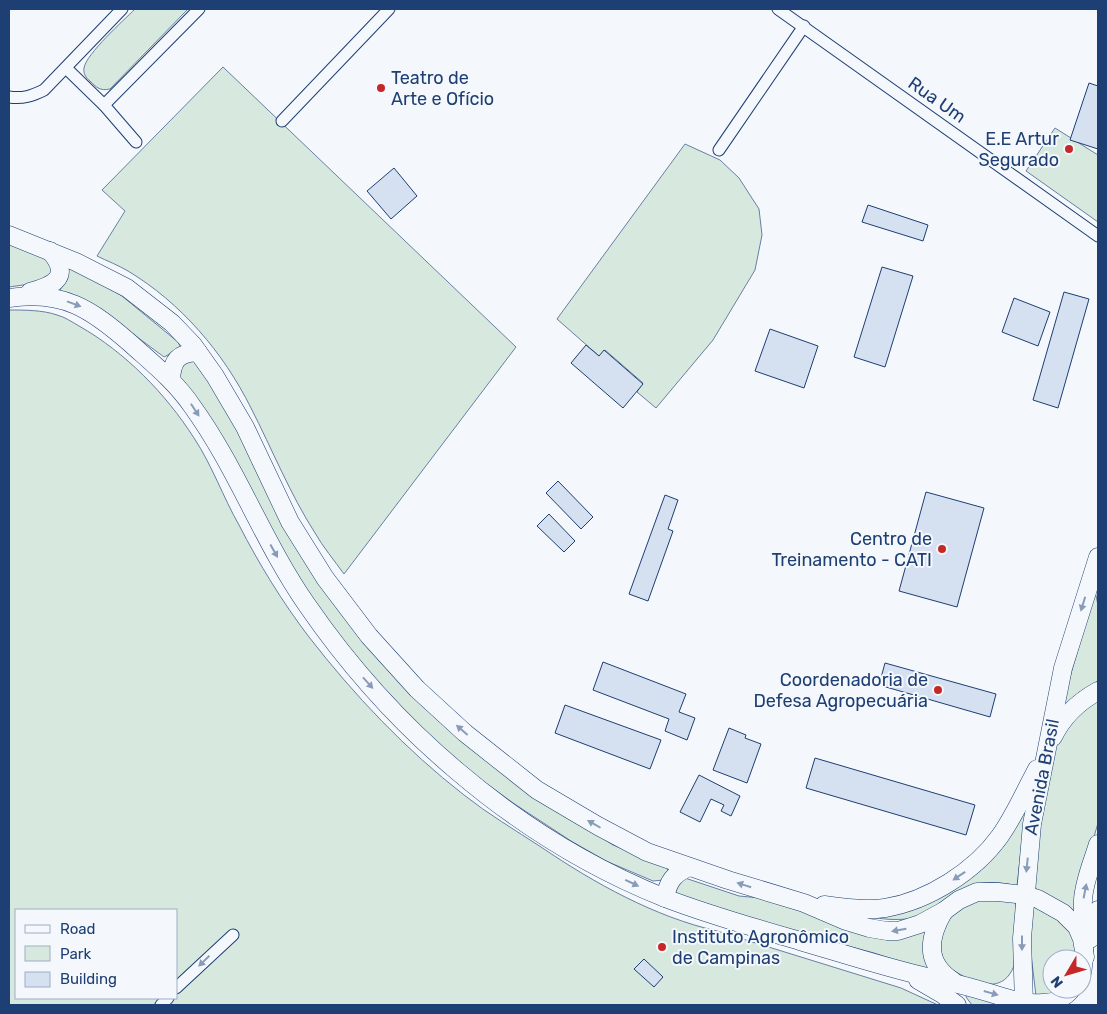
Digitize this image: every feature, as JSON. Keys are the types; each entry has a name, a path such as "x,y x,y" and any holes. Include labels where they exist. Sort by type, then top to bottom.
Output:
{"main road":[{"path":"9,235 76,262 128,288 172,323 216,376 245,427 290,522 325,578 369,636 416,689 465,733 537,790 647,852 804,903 846,921 869,928 898,931 920,924 944,911 959,900 977,892 998,892 1025,895 1049,904 1070,919 1077,927 1082,939 1083,949"},
{"path":"11,298 45,288 56,281 60,274 60,266 58,260 50,251"},
{"path":"11,298 46,295 81,306 119,333 171,380 191,403 220,449 276,555 306,604 358,672 398,717 459,774 528,825 566,849 614,875 665,898 712,915 903,972 958,984 1024,1004 1062,999"},
{"path":"171,380 171,367 178,357 188,352 198,352"},
{"name":"Avenida Brasil","path":"1024,1004 1022,938 1032,824 1063,668 1098,557"},
{"path":"804,903 844,908 885,908 945,886 967,870 999,838 1012,819 1059,724 1077,705 1098,691"},
{"path":"1084,949 1083,900 1088,873 1098,844"},
{"path":"665,898 670,880 675,874 689,867"},
{"path":"1088,949 1098,910"},
{"path":"944,911 938,921 933,938 932,958 938,968 958,984"},
{"path":"903,972 958,1005"}],"street":[{"path":"9,97 32,96 44,90 122,9"},
{"path":"104,105 199,9"},
{"path":"282,121 390,9"},
{"name":"Rua Um","path":"778,9 1098,236"},
{"path":"719,150 804,26"},
{"path":"66,68 104,105 136,142"},
{"path":"9,230 26,242"},
{"path":"178,986 233,935"}],"green space":[{"path":"135,9 188,9 110,89 104,90 99,88 85,75 84,68 86,62 106,37"},
{"path":"223,67 516,347 344,574 306,518 240,387 214,348 166,298 128,271 97,256 125,211 102,190"},
{"name":"E.E Artur Segurado","path":"1055,128 1098,155 1098,222 1026,171"},
{"path":"685,144 720,160 739,178 759,209 762,235 755,270 713,340 656,408 637,392 643,383 605,350 599,356 557,319"},
{"path":"9,243 40,254 54,267 52,275 30,284 9,287"},
{"path":"69,267 122,296 178,342 181,348 164,357 113,319 64,295 60,290 67,280"},
{"path":"9,310 46,312 60,316 96,336 143,375 171,406 200,448 255,554 281,597 309,637 344,680 401,741 473,802 582,873 648,908 694,925 901,988 938,1005 9,1005"},
{"path":"194,359 208,377 362,637 584,826 613,845 666,866 669,873 663,880 653,881 606,861 571,841 513,803 438,745 346,648 290,568 222,437 177,373 177,368"},
{"path":"1095,591 1098,605 1098,681 1078,693 1063,709 1070,677"},
{"path":"1098,698 1098,823 1077,910 1072,912 1038,893 1035,886 1039,833 1054,752 1063,730 1078,712"},
{"path":"1026,806 1017,886 982,883 966,887 951,896 936,909 919,917 887,919 872,917 921,902"},
{"path":"682,877 739,896 771,899 873,931 926,928 925,955 928,968 926,970 874,953 729,914 678,894 674,890"},
{"path":"982,899 1016,902 1014,966 1005,980 999,983 985,984 963,976 949,967 942,956 941,939 945,924 955,913 967,905"},
{"path":"1032,907 1047,912 1062,921 1069,928 1074,939 1075,949 1042,949 1042,996 1036,996 1030,946"},
{"path":"968,993 1007,1005 972,1005 966,997"}],"building":[{"path":"1089,83 1098,86 1098,149 1070,140"},
{"path":"394,168 417,196 391,219 367,191"},
{"path":"868,205 928,225 923,241 862,222"},
{"path":"882,267 913,276 885,367 854,357"},
{"path":"1064,292 1089,299 1058,408 1033,400"},
{"path":"1014,298 1050,312 1038,346 1002,332"},
{"path":"770,329 818,346 804,388 755,371"},
{"path":"586,345 599,356 604,350 643,384 623,408 571,363"},
{"path":"558,481 593,517 581,529 546,493"},
{"name":"Centro de Treinamento - CATI","path":"926,492 984,508 957,607 899,591"},
{"path":"665,495 678,500 668,529 673,531 648,601 629,594"},
{"path":"549,514 575,541 564,552 537,526"},
{"path":"603,662 686,694 679,712 695,718 687,740 665,731 669,719 593,690"},
{"name":"Coordenadoria de Defesa Agropecuária","path":"885,663 996,694 990,717 879,685"},
{"path":"565,705 661,740 650,769 555,733"},
{"path":"729,728 746,735 745,738 761,744 747,783 713,770"},
{"path":"815,758 975,805 966,835 806,788"},
{"path":"699,775 740,796 731,816 721,811 724,805 711,799 700,822 680,812"},
{"path":"644,959 663,977 654,987 634,969"}],"place":[{"name":"Teatro de Arte e Ofício","path":"381,88"},
{"name":"E.E Artur Segurado","path":"1069,149"},
{"name":"Centro de Treinamento - CATI","path":"942,549"},
{"name":"Coordenadoria de Defesa Agropecuária","path":"938,690"},
{"name":"Instituto Agronômico de Campinas","path":"662,947"}]}
